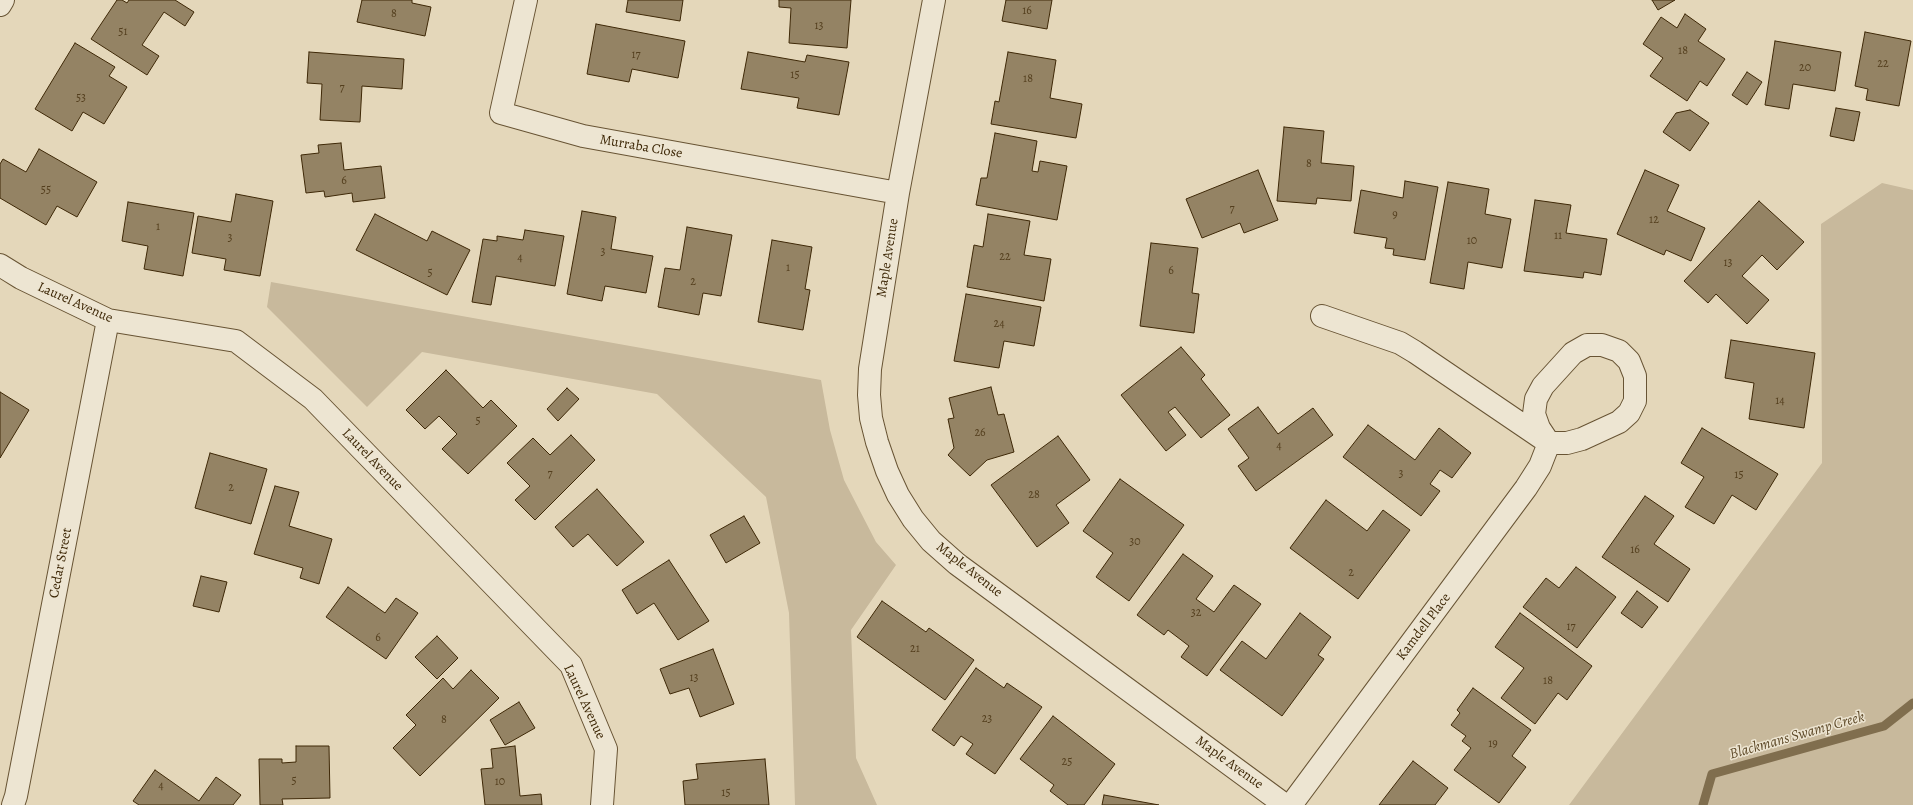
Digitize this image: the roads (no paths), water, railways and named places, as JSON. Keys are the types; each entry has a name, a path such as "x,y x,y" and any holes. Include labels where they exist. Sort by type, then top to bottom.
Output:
{"street":[{"path":"0,5 3,0"},
{"name":"Murraba Close","path":"526,0 500,113 583,136 898,193"},
{"name":"Maple Avenue","path":"934,0 898,193 870,369 869,394 877,442 887,471 898,495 913,519 931,541 957,564 1285,805"},
{"name":"Laurel Avenue","path":"0,265 21,278 108,320 236,341 313,399 570,665 606,749 602,805"},
{"path":"1322,316 1376,334 1405,346 1549,443 1567,443 1582,439 1619,422 1629,413 1636,401 1636,376 1629,361 1619,351 1602,345 1587,345 1573,353 1543,386 1536,399 1534,414 1538,428 1549,443"},
{"name":"Cedar Street","path":"13,805 108,320"},
{"name":"Kamdell Place","path":"1290,805 1526,488 1540,466 1549,443"}],"waterway":[{"name":"Blackmans Swamp Creek","path":"1703,805 1712,774 1884,726 1913,703"}]}
